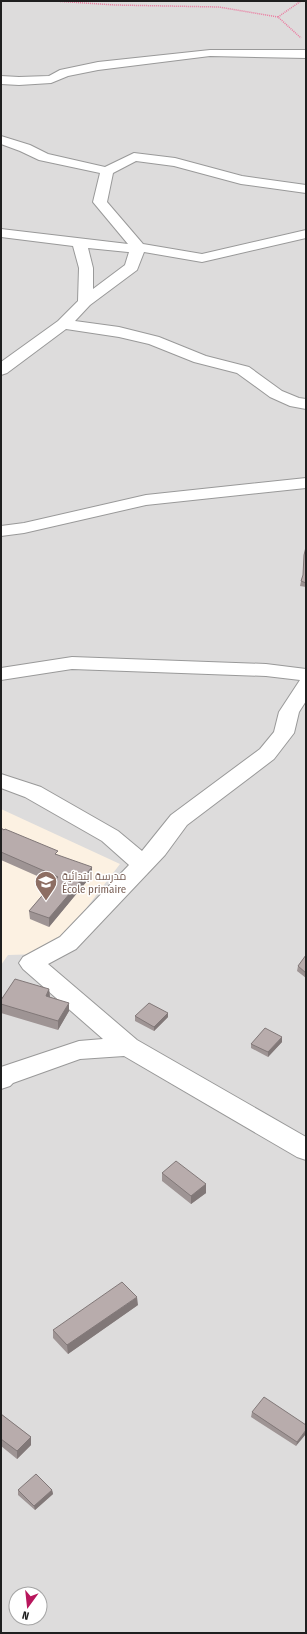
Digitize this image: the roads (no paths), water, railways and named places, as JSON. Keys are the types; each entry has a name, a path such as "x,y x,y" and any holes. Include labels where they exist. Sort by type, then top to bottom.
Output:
{"street":[{"path":"1,80 19,81 51,79 64,73 98,66 210,53 306,54"},
{"path":"1,140 25,148 44,157 107,171 134,157 175,162 241,180 306,189"},
{"path":"107,171 100,202 138,247"},
{"path":"1,233 79,243 128,248 138,247 202,258 306,234"},
{"path":"79,243 86,268 85,302"},
{"path":"1,370 63,324 85,302 132,267 138,247"},
{"path":"63,324 119,332 154,340 200,359 243,370 276,394 296,403 306,404"},
{"path":"1,531 24,528 146,500 306,483"},
{"path":"1,674 72,663 266,670 306,675"},
{"path":"306,685 289,712 284,733 267,754 179,820 157,850 68,943 31,963 128,1047 306,1150"},
{"path":"1,781 33,792 110,836 143,864"},
{"path":"1,1080 4,1076 79,1050 128,1047"}],"place":[{"name":"مدرسة ابتدائية École primaire","path":"46,902"}]}
